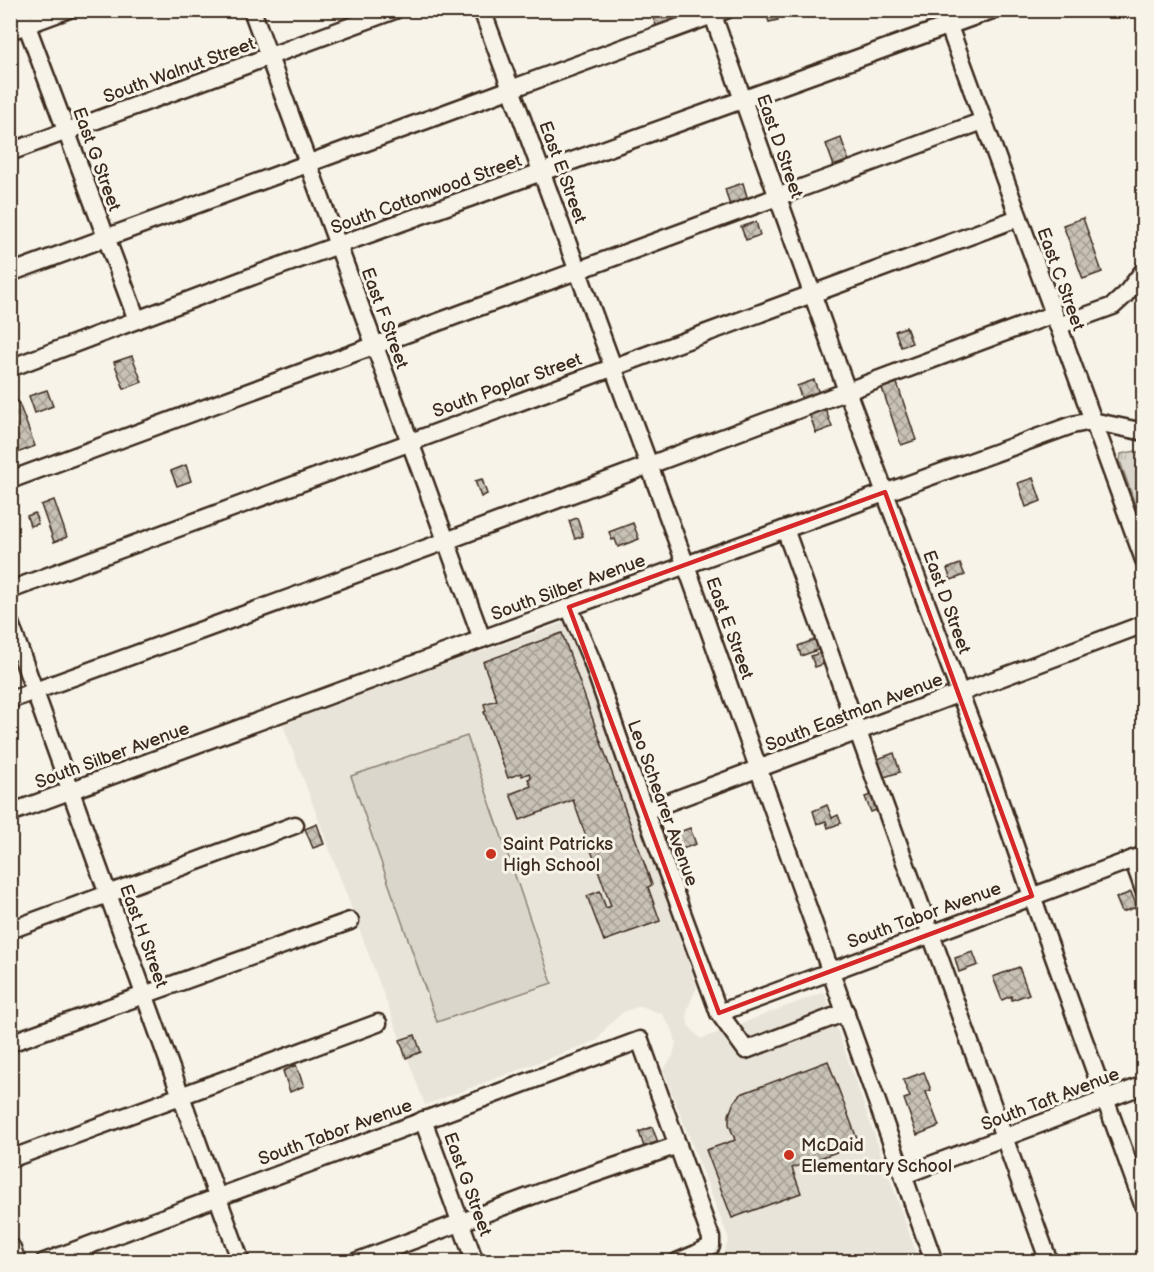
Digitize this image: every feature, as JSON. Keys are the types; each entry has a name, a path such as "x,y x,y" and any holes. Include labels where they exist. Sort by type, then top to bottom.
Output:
{"main road":[{"path":"10,1248 15,1262"}],"street":[{"path":"19,22 67,10"},
{"name":"East F Street","path":"252,10 482,639"},
{"name":"South Walnut Street","path":"10,152 395,10"},
{"name":"East E Street","path":"482,10 686,565 934,1262"},
{"name":"South Cottonwood Street","path":"10,368 338,246 743,100 946,18 992,10"},
{"path":"10,273 717,12"},
{"name":"East D Street","path":"717,12 743,100 811,294 960,693 1143,1207"},
{"name":"East C Street","path":"946,18 1143,560"},
{"name":"East G Street","path":"19,22 67,132 136,320"},
{"path":"10,480 983,121"},
{"name":"South Poplar Street","path":"10,590 1018,218"},
{"path":"10,700 446,541 847,391 1056,320 1113,306 1125,295 1143,270"},
{"name":"South Silber Avenue","path":"10,813 1072,425 1092,422 1143,432"},
{"path":"784,529 1049,1262"},
{"name":"Leo Schearer Avenue","path":"569,607 592,661 719,1013 746,1050 846,1012"},
{"name":"East H Street","path":"10,624 241,1262"},
{"name":"South Eastman Avenue","path":"645,811 1143,624"},
{"path":"10,930 295,825"},
{"path":"1138,857 1143,890"},
{"name":"South Tabor Avenue","path":"719,1013 1138,857"},
{"path":"10,1043 350,921"},
{"path":"10,1159 378,1023"},
{"name":"South Tabor Avenue","path":"44,1262 640,1040 678,1144"},
{"name":"South Taft Avenue","path":"904,1175 1143,1085"},
{"name":"East G Street","path":"423,1120 476,1262"},
{"path":"355,1262 678,1144 711,1238 711,1246 677,1262"}],"highlighted area":[{"path":"885,492 1032,896 719,1013 569,607"}],"shaded area":[{"name":"Saint Patricks High School","path":"568,621 697,987 687,1010 688,1025 701,1039 824,992 919,1261 716,1261 724,1252 729,1239 663,1070 673,1056 676,1043 673,1031 662,1014 641,1006 623,1012 607,1027 598,1040 425,1105 282,722"}],"green space":[{"path":"1136,451 1143,455 1143,527 1120,461 1121,454"},
{"path":"467,736 552,983 437,1022 351,776"}],"building":[{"path":"658,10 674,10 678,21 658,30 651,13"},
{"path":"765,10 774,10 778,20 769,22"},
{"path":"841,138 849,161 834,166 826,144"},
{"path":"743,183 748,200 730,206 725,189"},
{"path":"1083,218 1102,272 1083,279 1063,225"},
{"path":"756,222 760,235 746,240 741,227"},
{"path":"906,327 912,343 901,347 895,331"},
{"path":"132,356 142,382 124,389 114,362"},
{"path":"814,380 820,396 803,402 797,386"},
{"path":"897,383 916,440 901,445 882,388"},
{"path":"47,390 53,406 35,413 29,396"},
{"path":"18,401 35,446 12,455 10,450 10,404"},
{"path":"825,408 832,427 816,433 809,413"},
{"path":"186,465 191,481 177,486 171,471"},
{"path":"1033,478 1041,501 1026,507 1018,483"},
{"path":"482,479 487,494 481,497 475,481"},
{"path":"54,500 67,537 54,542 41,505"},
{"path":"35,513 38,524 30,526 27,516"},
{"path":"577,518 583,536 575,539 569,521"},
{"path":"633,523 639,539 618,547 609,532"},
{"path":"960,564 965,575 951,580 947,569"},
{"path":"562,633 652,885 648,887 660,921 604,941 587,896 600,891 606,908 611,906 573,800 520,820 510,794 531,786 528,779 531,778 529,773 522,776 521,773 508,778 484,712 486,711 484,704 497,700 483,662"},
{"path":"819,638 823,648 801,656 798,646"},
{"path":"820,653 824,664 815,667 811,656"},
{"path":"894,753 900,772 881,778 875,760"},
{"path":"874,794 879,809 871,812 865,797"},
{"path":"827,805 832,818 838,815 841,823 828,828 826,821 817,824 813,811"},
{"path":"317,824 324,844 313,848 305,829"},
{"path":"690,828 696,844 679,850 674,834"},
{"path":"1131,892 1137,907 1122,912 1116,898"},
{"path":"973,952 978,965 959,972 955,958"},
{"path":"1019,967 1029,994 1012,1000 1011,996 1002,1000 993,977"},
{"path":"415,1035 421,1052 406,1058 400,1040"},
{"path":"828,1061 859,1144 792,1168 801,1193 732,1218 706,1150 735,1140 729,1124 729,1115 734,1102 741,1094"},
{"path":"296,1065 304,1086 290,1092 283,1071"},
{"path":"924,1072 931,1090 926,1092 939,1126 917,1135 904,1099 910,1097 903,1080"},
{"path":"652,1127 658,1142 644,1147 639,1132"}],"place":[{"name":"Saint Patricks High School","path":"491,854"},
{"name":"McDaid Elementary School","path":"789,1155"}]}
